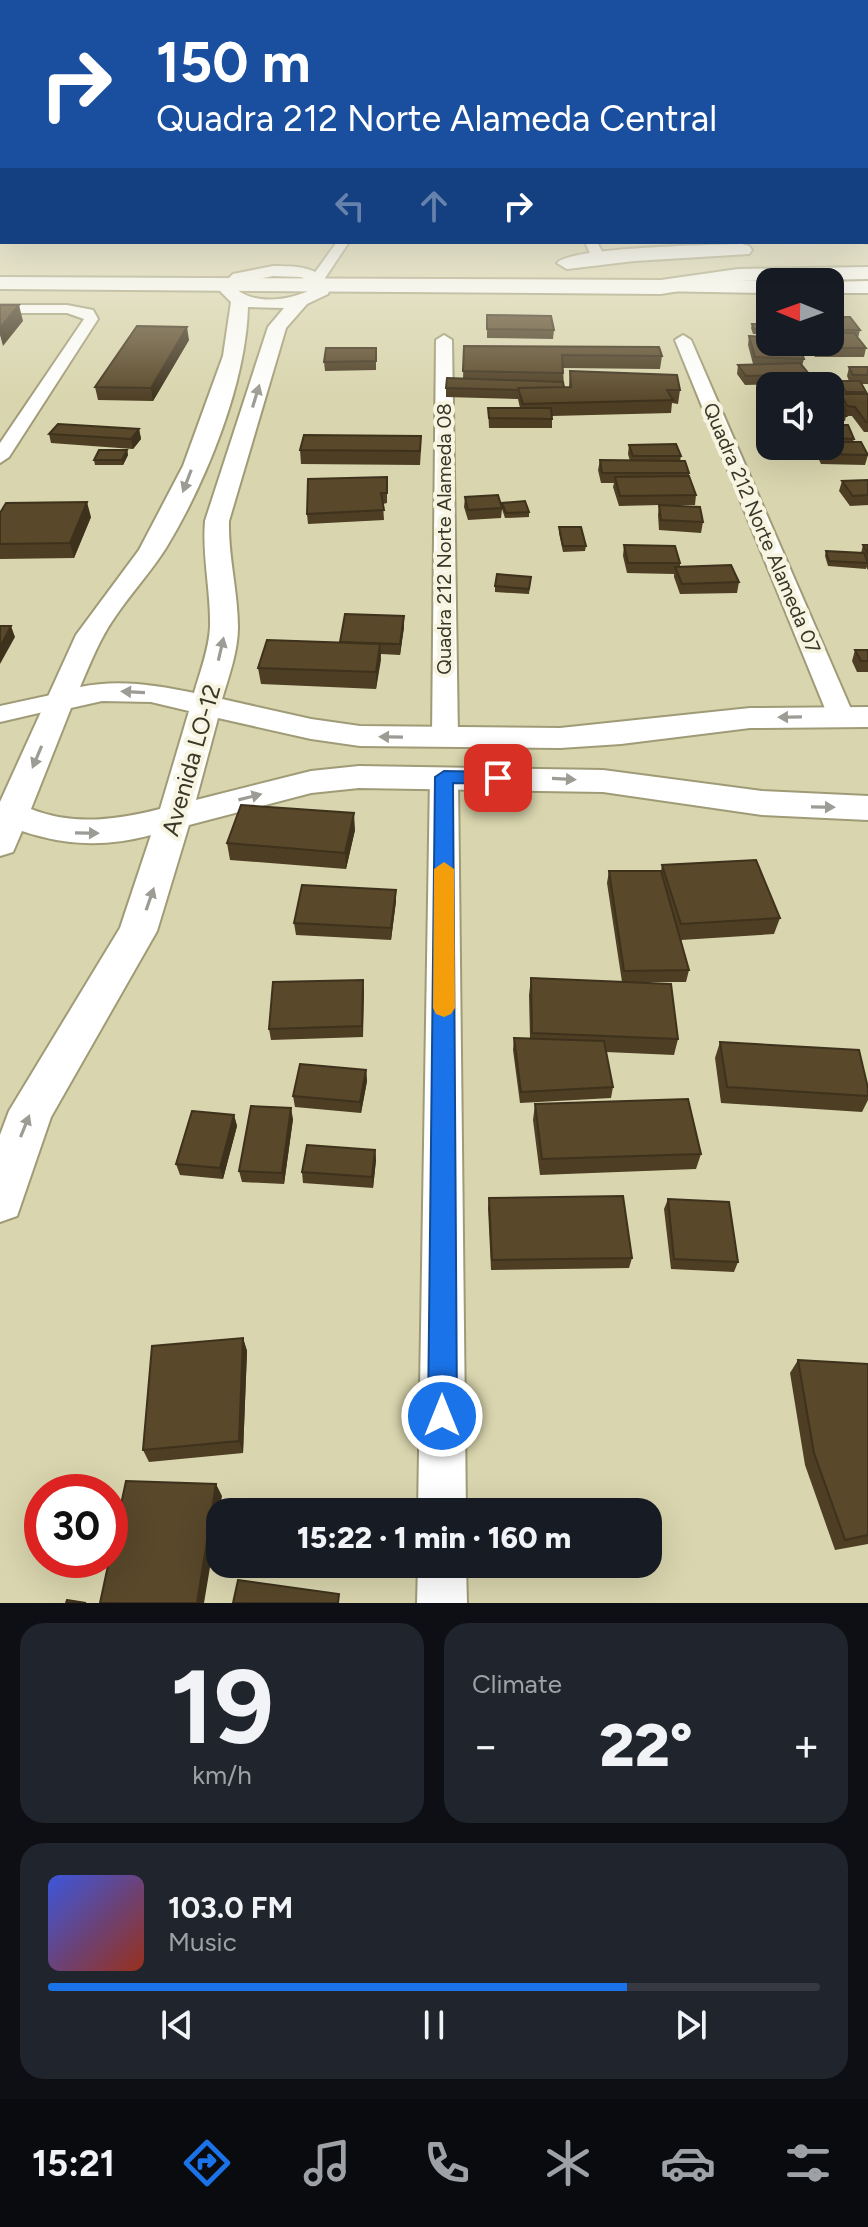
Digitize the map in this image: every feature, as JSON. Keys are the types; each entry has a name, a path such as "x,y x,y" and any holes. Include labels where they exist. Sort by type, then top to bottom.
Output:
{"highway":[{"path":"429,286 563,263 590,253"},
{"path":"815,268 805,261 818,254"},
{"path":"563,263 562,273 566,278 584,286"},
{"path":"844,278 868,273"},
{"path":"153,285 235,290 395,286 661,287 738,275 756,276"},
{"path":"0,283 192,285 235,290"}],"main road":[{"path":"844,282 868,287"},
{"path":"661,287 756,287"}],"street":[{"path":"313,290 336,253"},
{"path":"235,290 241,317 235,352 181,498 150,554 91,632 4,822 96,833 131,829 311,782 359,777 603,781 762,803 868,808"},
{"name":"Avenida LO-12","path":"0,1200 31,1111 131,946 150,899 223,642 225,620 215,547 217,521 277,327 313,290"},
{"path":"0,309 67,309 88,313 91,319 0,457"},
{"name":"Quadra 212 Norte Alameda 08","path":"444,340 445,737"},
{"name":"Quadra 212 Norte Alameda 07","path":"683,340 855,716"},
{"path":"0,714 102,692 151,693 341,734 560,738 621,734 750,718 855,716"},
{"path":"442,1498 444,777"},
{"path":"442,1578 442,1603"}],"building":[{"path":"0,305 19,305 0,328"},
{"path":"487,315 551,316 554,330 487,329"},
{"path":"844,317 850,317 860,330 844,330"},
{"path":"137,326 187,327 151,388 95,387"},
{"path":"844,333 854,333 866,348 844,348"},
{"path":"749,336 756,336 756,356 803,356 804,359 755,357"},
{"path":"464,346 659,347 662,356 562,355 563,373 463,371"},
{"path":"326,348 376,348 376,361 324,362"},
{"path":"800,363 807,372 756,372 756,376 746,376 738,365"},
{"path":"849,367 868,367 868,375 853,375"},
{"path":"570,371 677,375 680,390 667,390 673,400 523,404 518,388 571,387"},
{"path":"447,378 563,382 564,387 519,390 446,388"},
{"path":"844,381 860,381 866,392 846,392"},
{"path":"844,394 868,394 868,422 855,407 847,406"},
{"path":"488,408 551,408 552,419 489,418"},
{"path":"58,424 139,429 131,439 49,434"},
{"path":"844,425 848,425 854,439 844,439"},
{"path":"304,435 421,436 420,451 300,450"},
{"path":"844,442 861,442 868,455 844,454"},
{"path":"676,444 681,456 633,456 629,445"},
{"path":"99,450 127,450 122,460 94,460"},
{"path":"600,460 685,461 689,473 602,473"},
{"path":"689,476 696,495 620,496 615,477"},
{"path":"387,477 387,493 381,493 384,510 307,514 308,479"},
{"path":"868,480 868,495 853,496 842,481"},
{"path":"498,495 502,508 468,510 465,497"},
{"path":"525,501 529,512 506,513 502,503"},
{"path":"87,502 70,543 0,544 0,513 6,503"},
{"path":"659,505 700,507 703,522 661,520"},
{"path":"559,527 581,527 586,546 563,546"},
{"path":"624,545 675,546 680,563 628,563"},
{"path":"826,551 864,553 868,563 829,561"},
{"path":"731,565 739,582 682,584 675,567"},
{"path":"497,574 531,577 529,589 495,586"},
{"path":"345,614 404,616 400,644 340,642"},
{"path":"0,626 11,626 0,647"},
{"path":"267,640 380,644 376,672 258,668"},
{"path":"855,650 868,650 868,661 861,661"},
{"path":"241,805 354,813 345,853 227,843"},
{"path":"756,860 780,918 681,924 662,865"},
{"path":"609,871 661,871 689,970 624,971"},
{"path":"302,885 396,890 391,928 294,923"},
{"path":"531,978 671,984 678,1039 532,1033"},
{"path":"363,980 362,1026 269,1029 273,982"},
{"path":"514,1038 604,1041 613,1087 521,1092"},
{"path":"720,1042 859,1050 868,1096 727,1087"},
{"path":"300,1064 366,1070 360,1102 293,1096"},
{"path":"688,1099 701,1154 542,1159 535,1104"},
{"path":"251,1106 291,1108 282,1173 239,1171"},
{"path":"192,1111 234,1115 220,1168 176,1164"},
{"path":"307,1145 375,1150 372,1177 302,1172"},
{"path":"623,1196 632,1258 492,1260 489,1198"},
{"path":"668,1199 729,1202 738,1262 674,1259"},
{"path":"243,1338 239,1441 143,1450 152,1346"},
{"path":"798,1360 868,1364 868,1535 845,1540 814,1453"},
{"path":"128,1481 216,1484 214,1498 206,1498 206,1547 197,1603 100,1603 105,1578 128,1578"},
{"path":"238,1580 339,1594 338,1603 233,1603"}],"slow traffic":[{"path":"444,869 444,1008"}],"route":[{"path":"442,1416 444,777 498,778"}]}
